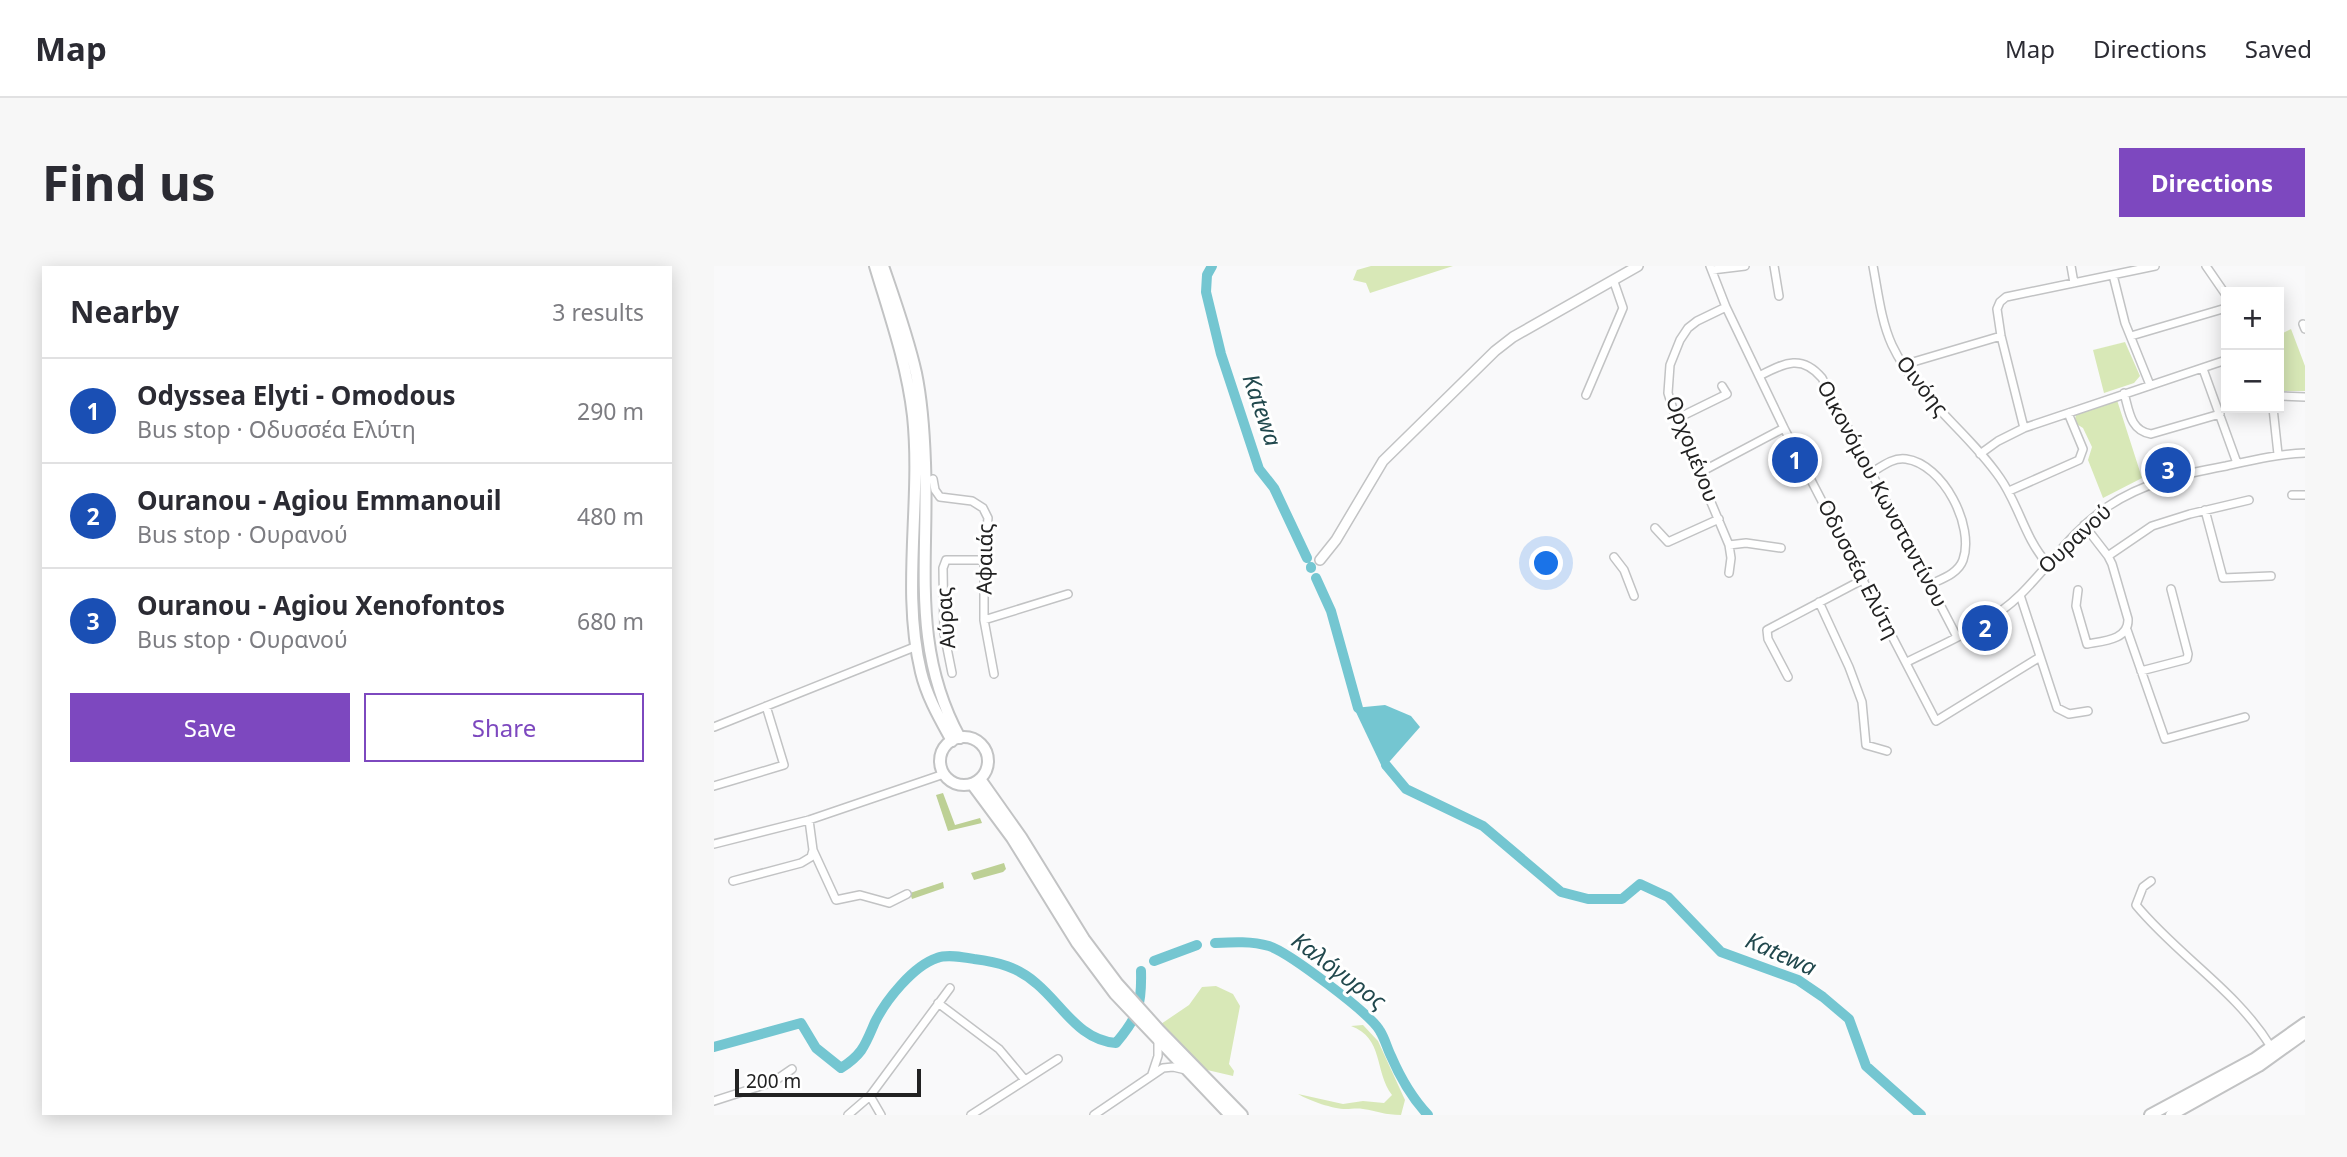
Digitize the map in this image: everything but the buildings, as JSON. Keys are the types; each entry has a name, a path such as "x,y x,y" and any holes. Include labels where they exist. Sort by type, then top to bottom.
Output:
{"main road":[{"path":"875,266 903,358 913,417 915,466 912,607 921,673 934,708 956,739"},
{"path":"883,266 913,361 921,407 925,463 923,594 934,678 956,739"},
{"path":"956,739 975,740 986,751 988,766 976,782 958,785 944,774 941,769 943,751 956,739"},
{"path":"976,782 1077,943 1159,1036 1185,1070 1230,1115"},
{"path":"2150,1115 2215,1081 2305,1023"},
{"path":"2171,1115 2259,1066 2305,1033"},
{"path":"1159,1036 1242,1115"}],"street":[{"path":"1320,560 1336,540 1383,461 1494,351 1513,337 1614,282 1637,266"},
{"path":"1711,268 1745,266"},
{"path":"1774,266 1779,296"},
{"name":"Οινόης","path":"1873,266 1886,331 1903,365 1927,398 1980,454 2009,491 2034,547 2047,563"},
{"path":"2071,266 2074,283"},
{"path":"2024,428 2001,336 1997,309 2000,302 2006,297 2155,266"},
{"path":"2206,266 2221,288"},
{"name":"Οδυσσέα Ελύτη","path":"1711,268 1726,307 1784,428 1936,721 2040,657"},
{"path":"2113,275 2125,323 2150,385"},
{"path":"1586,395 1623,308 1614,282"},
{"name":"Ορχομένου","path":"1726,307 1688,328 1674,353 1668,393 1676,419 1729,545 1729,573"},
{"path":"2131,336 2221,309"},
{"path":"1903,365 2001,336"},
{"name":"Οικονόμου Κωνσταντίνου","path":"1759,376 1790,362 1798,362 1812,368 1822,378 1957,637"},
{"path":"1980,454 2024,428 2221,362"},
{"path":"2203,369 2237,463"},
{"path":"1676,419 1727,394 1721,386"},
{"path":"2124,393 2132,421 2145,433 2151,434 2220,414"},
{"path":"2284,396 2305,397"},
{"path":"2009,491 2079,460 2083,449 2068,413"},
{"path":"2274,413 2278,454"},
{"path":"1699,473 1784,428"},
{"name":"Ουρανού","path":"1907,662 1990,618 2020,595 2084,526 2104,509 2144,485 2172,476 2278,454 2305,453"},
{"path":"1871,472 1894,460 1905,458 1921,463 1949,490 1965,538 1963,561 1954,573 1928,585"},
{"name":"Αφαιάς","path":"933,479 935,490 940,497 972,501 983,509 988,518 984,560 984,620 994,674"},
{"path":"2292,495 2305,495"},
{"path":"2108,556 2152,526 2249,500"},
{"path":"2205,510 2223,578 2271,576"},
{"path":"1655,528 1668,542 1719,519"},
{"path":"2084,526 2108,556 2128,619 2127,629 2165,739 2245,718"},
{"path":"1729,545 1746,543 1781,548"},
{"path":"1766,556 1768,547"},
{"path":"1614,557 1624,570 1634,596"},
{"name":"Αύρας","path":"952,673 944,633 943,568 946,560 984,560"},
{"path":"1788,677 1768,639 1767,630 1864,579"},
{"path":"2141,671 2188,659 2171,589"},
{"path":"2078,590 2076,606 2087,645 2117,637 2127,629"},
{"path":"984,620 1068,594"},
{"path":"2020,595 2057,708 2069,714 2088,711"},
{"path":"1819,602 1862,702 1866,745 1887,751"},
{"path":"714,727 918,646"},
{"path":"714,786 784,765 766,706"},
{"path":"714,845 809,820 944,774"},
{"path":"809,820 813,850 836,900 860,895 889,903 907,894"},
{"path":"733,881 801,863 811,857 813,850"},
{"path":"2151,881 2143,887 2136,905 2234,999 2271,1047"},
{"path":"848,1115 870,1096 950,988"},
{"path":"938,1003 999,1049 1025,1080"},
{"path":"1152,1074 1158,1056 1159,1036"},
{"path":"971,1115 1058,1059"},
{"path":"1094,1115 1163,1068 1185,1070"},
{"path":"714,1101 773,1082 792,1069"},
{"path":"870,1096 881,1115"}],"green space":[{"path":"1371,266 1453,266 1370,293 1366,283 1353,280 1357,270"},
{"path":"2291,329 2305,366 2305,391 2284,391 2284,332"},
{"path":"2125,342 2140,376 2134,383 2104,393 2093,350"},
{"path":"2117,400 2142,478 2103,498 2088,460 2092,447 2083,428 2075,423 2076,412"},
{"path":"943,793 955,825 980,818 982,823 948,831 936,795"},
{"path":"1004,863 1006,869 1003,872 974,880 971,873"},
{"path":"943,882 944,888 912,899 910,893"},
{"path":"1216,986 1233,994 1240,1006 1229,1064 1234,1071 1233,1076 1203,1069 1161,1024 1189,1005 1202,987"},
{"path":"1363,1025 1378,1041 1405,1100 1401,1115 1335,1108 1298,1094 1343,1104 1363,1101 1384,1103 1392,1095 1386,1086 1369,1038 1351,1026"}],"water":[{"path":"1385,705 1411,716 1420,727 1383,769 1354,708"}],"waterway":[{"name":"Katewa","path":"1212,266 1207,275 1206,292 1221,354 1259,469 1274,488 1307,558"},
{"name":"Katewa","path":"1316,578 1331,611 1358,708"},
{"name":"Katewa","path":"1386,765 1406,789 1483,826 1561,892 1588,899 1622,899 1640,884 1668,897 1721,952 1798,980 1849,1019 1866,1066 1921,1115"},
{"name":"Καλόγυρος","path":"1215,943 1236,942 1269,946 1293,959 1346,998 1380,1031 1402,1079 1428,1115"},
{"name":"Καλόγυρος","path":"1154,961 1197,945"},
{"name":"Καλόγυρος","path":"714,1047 801,1023 816,1048 841,1068 862,1048 880,1013 901,985 928,962 950,956 991,962 1015,969 1037,984 1082,1029 1103,1041 1116,1043 1137,1010 1141,993 1141,971"}],"place":[{"name":"Odyssea Elyti - Omodous","path":"1795,460"},
{"name":"Ouranou - Agiou Xenofontos","path":"2168,470"},
{"name":"Ouranou - Agiou Emmanouil","path":"1985,628"}]}
